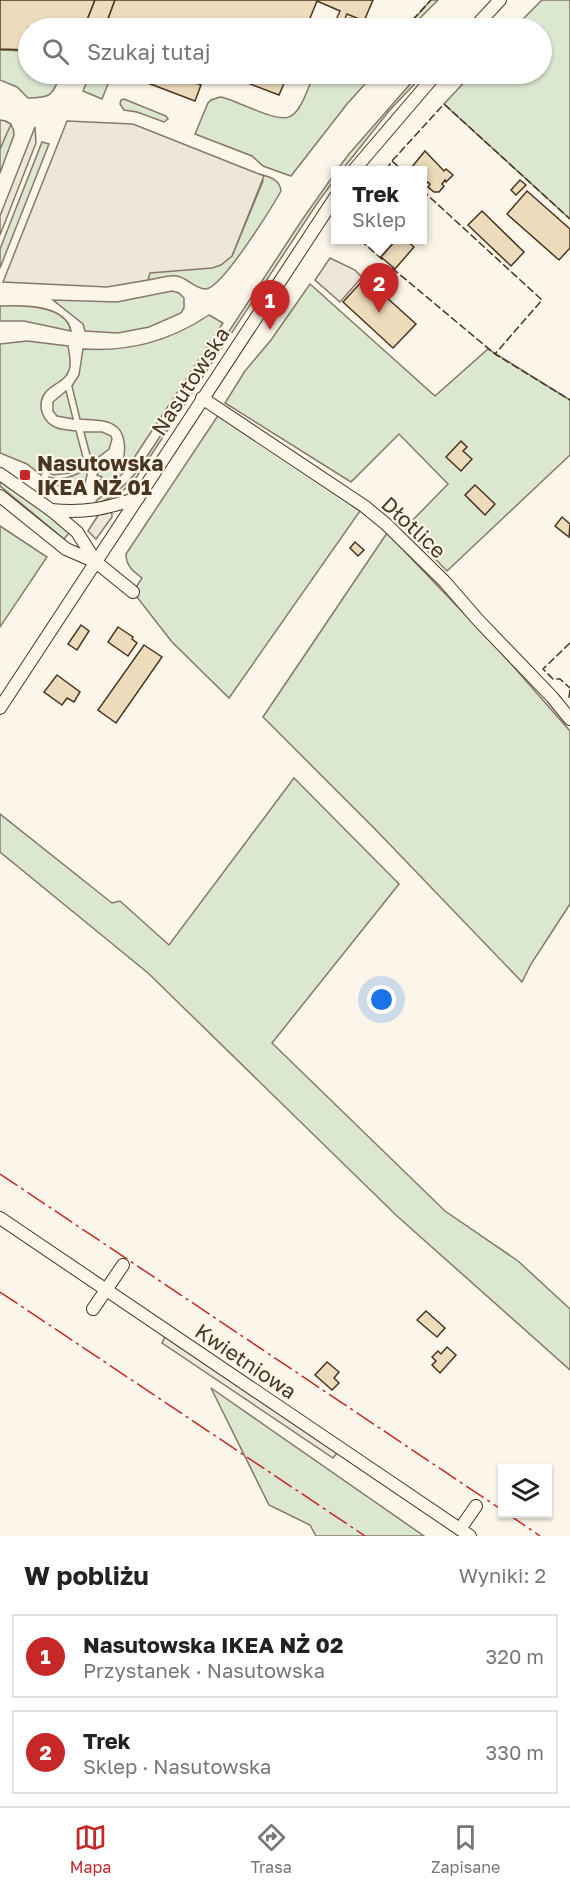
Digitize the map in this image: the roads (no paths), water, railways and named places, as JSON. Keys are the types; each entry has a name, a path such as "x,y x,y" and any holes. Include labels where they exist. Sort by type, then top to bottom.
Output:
{"street":[{"path":"483,18 500,0"},
{"path":"358,166 428,84"},
{"name":"Nasutowska","path":"0,708 331,204"},
{"name":"Dłotlice","path":"202,398 364,506 386,524 445,582 570,719"},
{"path":"0,474 51,510 77,532 96,562"},
{"path":"0,496 66,549 96,562 133,591"},
{"path":"51,510 88,511 138,498"},
{"name":"Kwietniowa","path":"0,1218 465,1532"},
{"path":"93,1309 123,1265"},
{"path":"465,1532 476,1506"}],"place":[{"name":"Trek","path":"379,313"},
{"name":"Nasutowska IKEA NŻ 02","path":"270,330"},
{"name":"Nasutowska IKEA NŻ 01","path":"25,475"}]}
